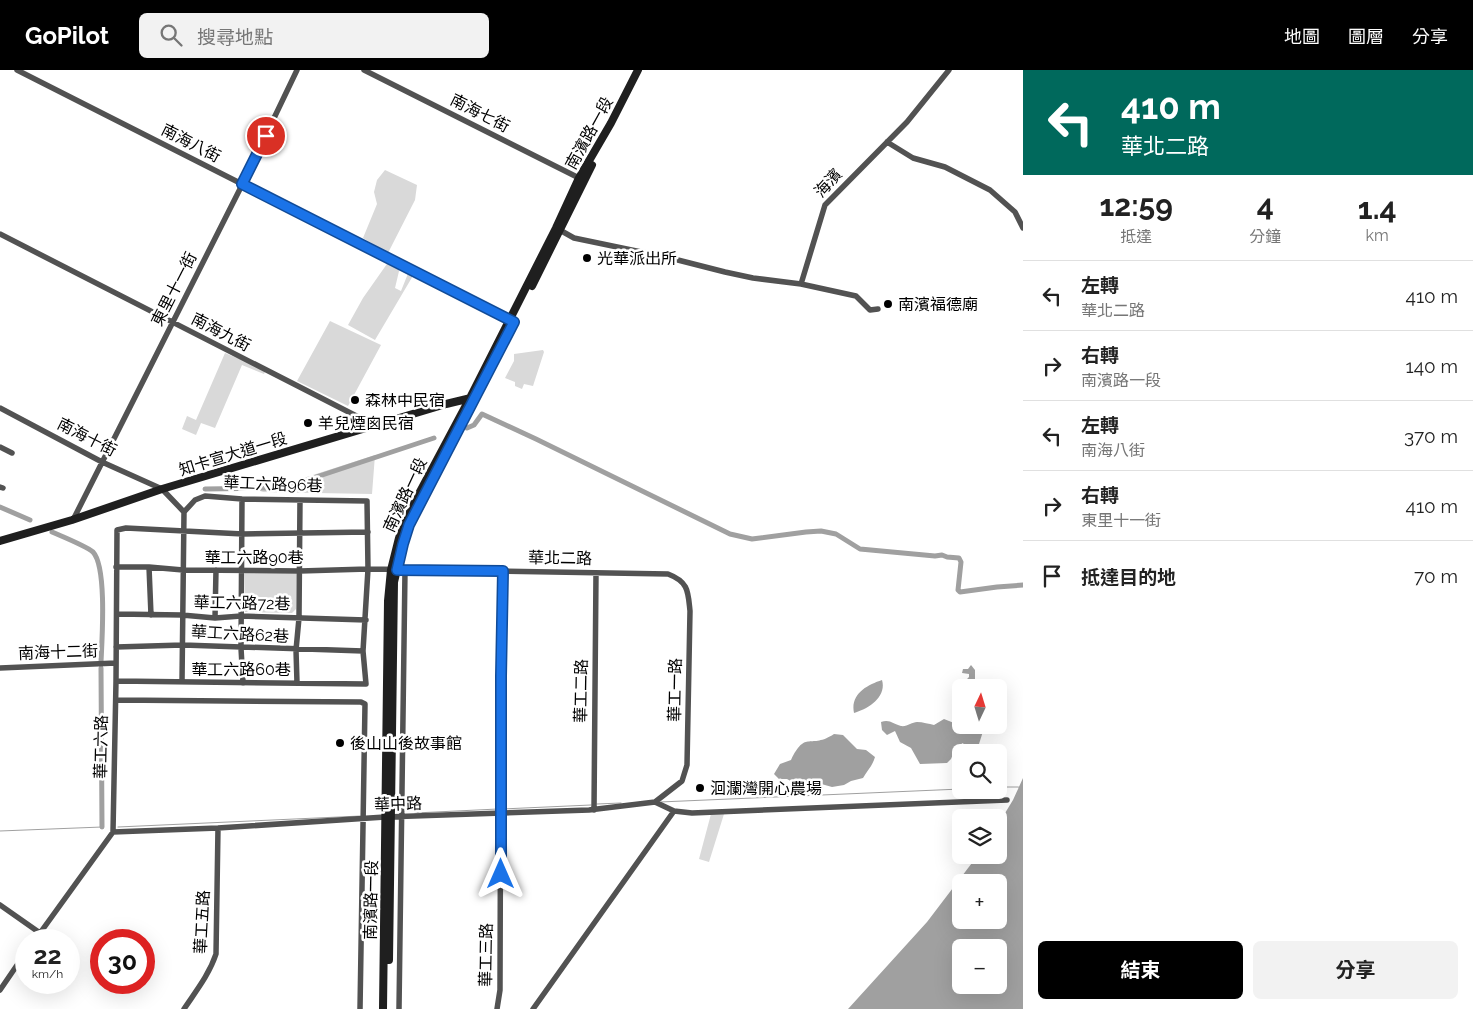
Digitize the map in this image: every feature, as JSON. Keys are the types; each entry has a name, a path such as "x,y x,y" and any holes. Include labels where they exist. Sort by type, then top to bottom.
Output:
{"main road":[{"name":"南濱路一段","path":"383,1009 393,601 398,570 398,538 406,518 472,399 558,229 581,179 638,70"},
{"name":"南濱路一段","path":"581,179 643,70"},
{"name":"知卡宣大道一段","path":"0,541 72,520 162,490 472,399"},
{"name":"南濱路一段","path":"388,817 388,1009"}],"street":[{"name":"南海八街","path":"17,70 511,321"},
{"name":"東里十一街","path":"72,520 242,184 297,70"},
{"name":"南海七街","path":"364,70 581,179"},
{"name":"海濱","path":"801,284 825,205 907,122 949,70"},
{"path":"887,142 914,158 945,167 990,190 1015,212 1023,228"},
{"path":"558,229 574,238 670,258 724,272 801,284 856,296 870,310 878,309"},
{"name":"南海九街","path":"0,234 376,426"},
{"name":"南海十街","path":"0,408 102,462 162,490 184,512"},
{"path":"0,447 12,453"},
{"name":"華工六路96巷","path":"184,512 195,500 205,496 242,499 367,501 368,532"},
{"path":"242,499 241,648 243,682"},
{"path":"298,683 296,650 299,618 300,500"},
{"path":"182,682 184,512"},
{"name":"華工六路90巷","path":"117,530 126,528 243,534 368,532"},
{"name":"華工六路","path":"113,832 117,530"},
{"path":"363,652 366,620 368,532"},
{"name":"華工六路90巷","path":"116,567 183,570 398,570"},
{"path":"149,567 151,615"},
{"path":"215,618 216,570"},
{"path":"398,570 402,665 403,817 399,1009"},
{"name":"華北二路","path":"398,570 668,574"},
{"name":"華工三路","path":"498,1009 500,990 503,571"},
{"name":"華工二路","path":"594,810 596,573"},
{"name":"華工一路","path":"655,802 682,781 687,765 689,597 688,589 684,584 668,574"},
{"name":"華工六路72巷","path":"117,614 182,615 215,618 241,616 366,620"},
{"name":"華工六路62巷","path":"116,647 182,645 363,652"},
{"name":"華工六路60巷","path":"116,681 366,684 363,652"},
{"name":"南海十二街","path":"0,668 116,664"},
{"path":"116,700 361,702 365,704 360,1009"},
{"path":"655,802 674,811 681,812 1006,800"},
{"name":"華中路","path":"113,832 218,828 388,817 594,810 655,802"},
{"path":"533,1009 674,811"},
{"name":"華工五路","path":"184,1009 204,981 212,967 216,954 218,828"},
{"path":"43,929 113,832"},
{"path":"0,904 34,929"},
{"path":"0,990 15,968"}],"shaded area":[{"path":"385,170 417,185 415,200 388,253 363,238 377,204 374,192 377,180"},
{"path":"389,261 400,267 395,288 401,291 409,271 414,274 375,340 348,325 363,298"},
{"path":"330,321 381,345 348,406 297,381"},
{"path":"543,350 533,386 524,384 522,389 515,386 515,382 505,378 514,361 514,354"},
{"path":"225,353 266,370 264,374 242,365 215,428 201,423 196,435 182,429 187,416 196,420"},
{"path":"375,455 372,494 260,492"},
{"path":"245,571 297,572 296,609 292,613 245,612"},
{"path":"971,665 975,670 975,679 967,679 969,674 962,673 963,669 968,669"},
{"path":"882,680 882,692 879,697 865,709 854,713 853,706 861,691"},
{"path":"944,719 952,722 952,734 982,734 979,744 952,744 952,757 947,763 920,764 911,748 900,742 895,731 887,735 882,730 881,722 889,721 901,726 917,722 934,725"},
{"path":"834,734 843,735 857,749 866,750 875,757 863,778 832,787 818,783 794,783 787,779 779,779 774,774 780,764 791,760 796,751 805,742 819,740"},
{"path":"1023,778 1023,1009 848,1009 927,922 952,889 952,929 1007,929 1007,874 964,874 971,864 1007,864 1007,810"},
{"path":"711,814 724,814 709,862 699,859"}],"waterway":[{"path":"467,428 474,425 482,414 730,534 752,539 821,531 836,534 860,549 959,558 961,562 958,590 960,592 1023,585"},
{"path":"205,489 283,488 434,438"},
{"path":"0,507 30,520"},
{"path":"52,532 90,550 97,560 103,604 101,662"},
{"path":"101,668 102,827"},
{"path":"1007,787 1023,788"},
{"path":"660,802 952,789"},
{"path":"597,804 621,803"},
{"path":"502,809 591,805"},
{"path":"415,813 498,809"},
{"path":"118,827 361,816"},
{"path":"0,831 102,827"}],"place":[{"name":"光華派出所","path":"587,258"},
{"name":"南濱福德廟","path":"888,304"},
{"name":"森林中民宿","path":"355,400"},
{"name":"羊兒煙囪民宿","path":"308,423"},
{"name":"後山山後故事館","path":"340,743"},
{"name":"洄瀾灣開心農場","path":"700,788"}],"route":[{"path":"266,136 242,184 514,322 409,525 397,570 503,571 501,874"}]}
